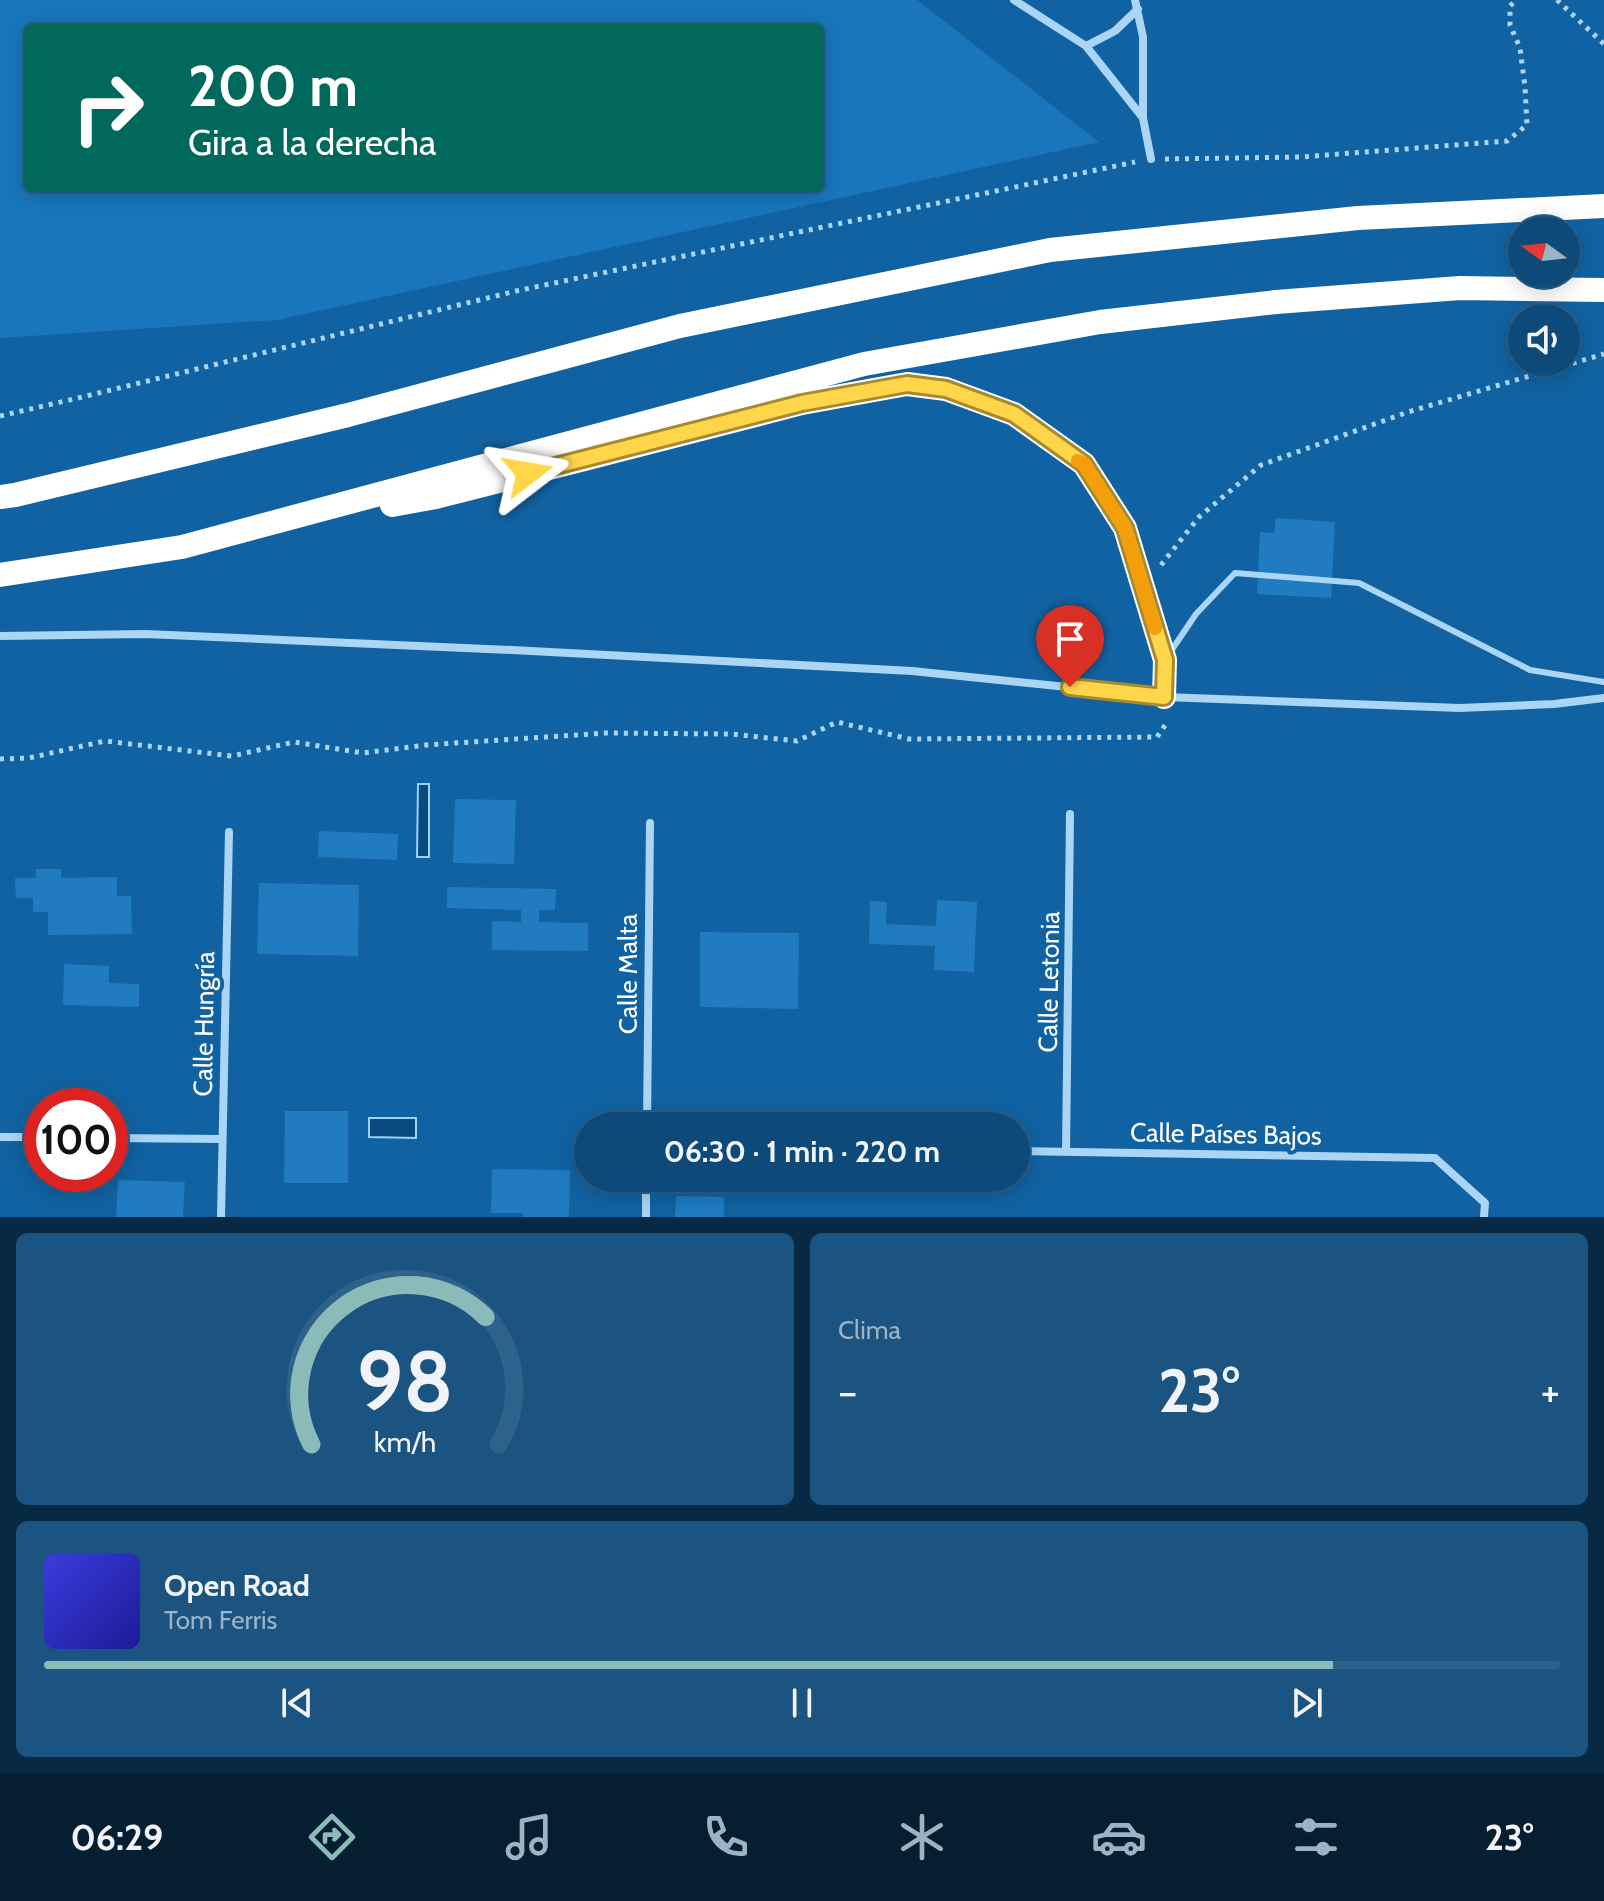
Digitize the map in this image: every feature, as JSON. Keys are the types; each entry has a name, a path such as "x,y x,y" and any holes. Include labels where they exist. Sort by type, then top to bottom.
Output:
{"highway":[{"path":"0,497 348,415 680,326 1050,250 1358,218 1604,206"},
{"path":"182,547 864,364 1100,322 1276,302 1460,288 1604,290"},
{"path":"0,575 182,547 436,497 802,403 907,384 946,389 1014,414 1084,464 1125,528 1165,660 1164,697"}],"street":[{"path":"1014,0 1086,46 1143,118"},
{"path":"1086,46 1115,31 1136,4"},
{"path":"1136,4 1143,37 1143,118 1151,159"},
{"path":"0,636 161,635 880,669 1164,697 1460,708 1554,704 1604,698"},
{"name":"Calle Letonia","path":"1066,1151 1070,814"},
{"name":"Calle Malta","path":"647,1112 650,823"},
{"name":"Calle Hungría","path":"221,1217 229,832"},
{"path":"0,1137 24,1137"},
{"path":"128,1138 222,1139"},
{"name":"Calle Países Bajos","path":"1030,1151 1435,1158 1485,1203 1484,1217"},
{"path":"646,1192 646,1217"}],"lane":[{"path":"1165,660 1196,614 1235,573 1359,583 1530,670 1604,682"}],"path":[{"path":"0,416 516,291 1151,159 1301,157 1507,141 1527,125 1520,48 1510,25 1510,6 1516,0"},
{"path":"1557,0 1604,44"},
{"path":"1143,587 1199,517 1261,465 1408,412 1604,354"},
{"path":"0,759 29,758 105,741 232,756 294,742 363,753 426,745 606,733 731,734 797,741 837,722 909,739 1157,737 1168,723 1164,697"}],"shaded area":[{"path":"0,0 917,0 1099,142 277,320 0,338"},
{"path":"418,784 429,784 429,857 417,857"},
{"path":"369,1118 416,1118 416,1138 369,1137"}],"building":[{"path":"1276,518 1335,522 1331,598 1257,594 1260,532 1274,533"},
{"path":"455,799 516,800 514,864 453,863"},
{"path":"319,831 398,834 397,860 318,857"},
{"path":"36,869 61,869 61,878 117,877 117,896 131,896 132,934 48,935 48,912 33,912 33,898 16,898 15,878 36,878"},
{"path":"259,883 359,885 358,956 257,954"},
{"path":"447,887 556,889 555,910 539,910 539,922 588,923 588,951 492,950 492,921 521,922 521,910 447,908"},
{"path":"937,900 977,902 974,972 934,970 935,946 869,944 870,901 887,902 886,924 936,926"},
{"path":"700,932 799,933 798,1009 700,1007"},
{"path":"64,964 109,966 109,983 139,984 139,1007 63,1005"},
{"path":"285,1111 348,1111 348,1183 284,1183"},
{"path":"492,1169 570,1170 569,1217 491,1213"},
{"path":"128,1180 185,1182 183,1217 116,1217 117,1192 128,1192"},
{"path":"676,1196 724,1197 724,1217 675,1217"}],"slow traffic":[{"path":"1078,461 1084,464 1125,528 1155,628"}],"route":[{"path":"528,473 802,403 907,384 946,389 1014,414 1084,464 1125,528 1165,660 1164,697 1070,687"}]}
